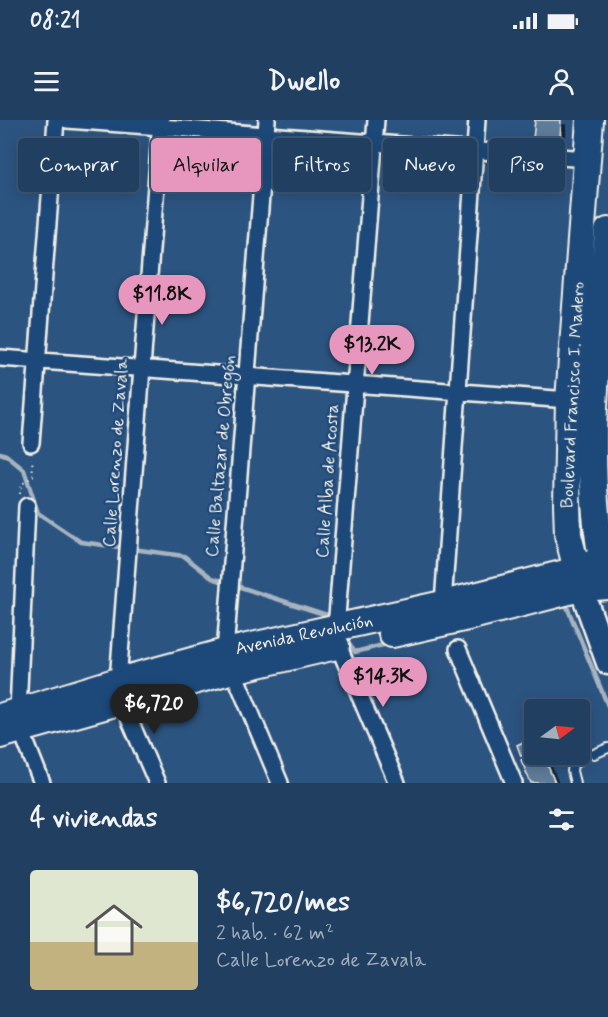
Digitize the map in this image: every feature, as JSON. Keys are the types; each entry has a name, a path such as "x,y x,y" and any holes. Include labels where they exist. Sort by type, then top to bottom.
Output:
{"main road":[{"name":"Boulevard Francisco I. Madero","path":"590,120 569,400 568,535 579,579 608,663"},
{"name":"Boulevard Francisco I. Madero","path":"608,231 595,398 597,528 605,558 608,586"},
{"name":"Avenida Revolución","path":"10,723 229,661 337,637 472,616 579,579 605,558"},
{"name":"Avenida Revolución","path":"337,637 443,604 579,579 608,586"}],"street":[{"path":"31,443 56,120"},
{"path":"67,120 266,128 383,144"},
{"name":"Calle Alba de Acosta","path":"376,120 337,637 397,783"},
{"path":"476,138 477,120"},
{"name":"Calle Lorenzo de Zavala","path":"157,783 120,690 127,560 161,124"},
{"name":"Calle Baltazar de Obregón","path":"266,128 229,661 280,783"},
{"path":"477,151 587,159"},
{"path":"443,604 472,192"},
{"path":"0,358 569,400"},
{"path":"27,506 10,723 42,783"},
{"path":"458,649 514,783"}],"lane":[{"path":"594,754 608,748"},
{"path":"573,765 575,783"}],"path":[{"path":"21,485 33,476 31,443"}],"building":[{"path":"535,120 561,120 560,138 533,138"},
{"path":"524,742 524,755 521,756 517,745"},
{"path":"524,759 524,765 548,765 555,783 531,783 521,760"}],"waterway":[{"path":"0,453 6,455 24,470 38,513 81,542 184,556 212,578 327,615 330,620"},
{"path":"565,602 608,706"},
{"path":"345,639 355,652 391,643"}]}
